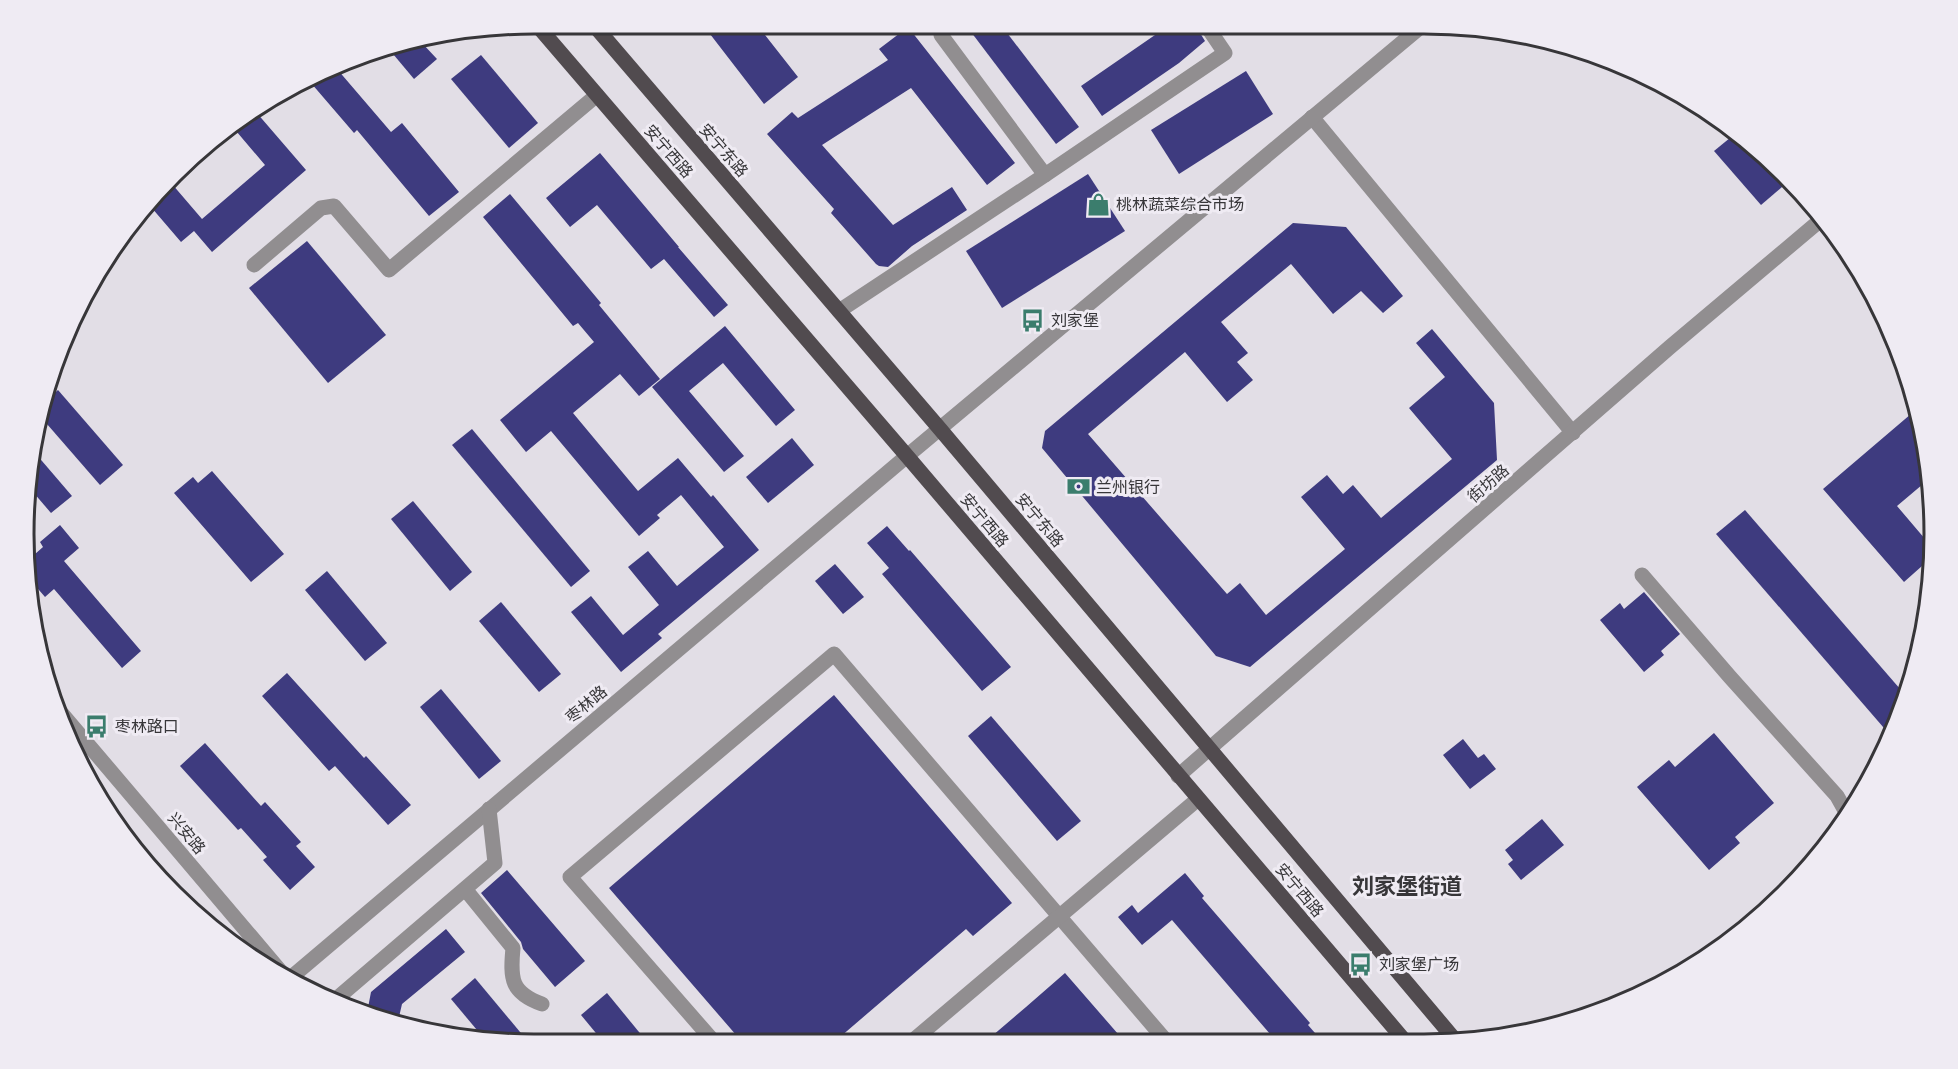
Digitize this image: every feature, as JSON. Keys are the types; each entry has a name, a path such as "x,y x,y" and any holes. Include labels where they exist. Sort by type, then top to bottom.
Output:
{"main road":[{"name":"安宁西路","path":"545,34 1398,1034"},
{"name":"安宁东路","path":"602,34 940,429 1449,1033"}],"street":[{"path":"839,311 1046,175 1225,53 1212,34"},
{"name":"枣林路","path":"295,974 907,456 1412,34"},
{"path":"940,35 1046,175"},
{"path":"254,265 321,208 334,206 389,270 597,95"},
{"path":"1312,117 1572,433"},
{"name":"街坊路","path":"1178,776 1815,225"},
{"path":"1642,575 1837,796 1843,806"},
{"path":"707,1034 570,877 834,654 1160,1034"},
{"name":"兴安路","path":"74,727 270,959"},
{"path":"921,1034 1198,799"},
{"path":"344,996 495,863 489,809"},
{"path":"465,889 513,948 511,966 516,988 526,998 542,1004"}],"building":[{"path":"710,34 766,34 798,77 764,104"},
{"path":"899,34 914,34 1015,163 987,185 911,88 822,145 893,225 952,187 967,210 912,246 888,267 876,264 831,213 834,209 767,134 792,112 798,118 888,60 879,49"},
{"path":"973,34 1008,34 1079,127 1056,144"},
{"path":"1201,34 1205,41 1179,63 1102,116 1081,86 1155,35"},
{"path":"426,47 437,59 414,79 394,55"},
{"path":"481,55 538,123 509,148 451,79"},
{"path":"1246,71 1273,114 1179,174 1151,130"},
{"path":"341,74 391,132 402,123 459,192 429,216 357,130 354,133 313,86"},
{"path":"260,117 306,170 212,252 194,231 181,242 154,211 175,188 202,219 265,165 238,133"},
{"path":"1729,139 1782,187 1761,205 1714,151"},
{"path":"600,153 728,305 714,317 664,259 651,269 597,205 570,227 546,198"},
{"path":"1088,174 1125,231 1002,308 966,251"},
{"path":"510,194 601,303 599,305 660,379 639,396 620,374 573,413 638,491 678,458 711,497 713,495 759,550 658,634 662,638 621,672 571,612 591,596 623,635 659,605 628,567 648,551 677,586 724,547 681,495 657,515 660,518 639,536 551,431 526,452 500,420 594,342 578,323 573,326 483,217"},
{"path":"1293,223 1346,227 1403,296 1383,313 1361,291 1333,314 1291,264 1221,322 1248,353 1237,362 1253,380 1227,402 1185,352 1088,434 1227,594 1240,583 1266,615 1345,549 1301,497 1327,475 1343,494 1353,485 1381,518 1452,459 1409,408 1445,377 1416,343 1432,329 1494,403 1497,460 1250,667 1216,656 1042,448 1045,431"},
{"path":"307,241 386,335 328,383 249,288"},
{"path":"725,326 795,410 776,426 723,363 689,391 744,456 724,472 652,387"},
{"path":"58,390 123,465 100,485 47,424"},
{"path":"1909,416 1921,486 1897,506 1924,538 1922,566 1904,582 1823,489"},
{"path":"472,429 590,571 571,587 452,445"},
{"path":"792,438 814,465 768,503 746,477"},
{"path":"41,459 72,496 51,513 37,496"},
{"path":"212,471 284,554 251,582 174,493 193,477 198,483"},
{"path":"413,501 472,572 450,591 391,519"},
{"path":"1745,510 1899,688 1884,728 1716,534"},
{"path":"60,525 79,548 64,561 141,651 122,668 54,589 45,597 38,589 35,554 43,547 40,542"},
{"path":"887,526 1011,667 982,691 882,574 889,568 867,543"},
{"path":"835,564 864,597 843,614 815,581"},
{"path":"327,571 387,643 365,661 305,590"},
{"path":"1644,592 1680,634 1661,651 1664,655 1644,672 1600,620 1620,603 1624,609"},
{"path":"501,602 561,674 539,692 479,621"},
{"path":"287,673 364,758 366,756 411,805 388,825 335,766 329,771 262,696"},
{"path":"441,689 501,761 479,779 420,707"},
{"path":"834,695 1012,903 973,936 966,929 844,1034 735,1034 609,888"},
{"path":"991,716 1081,821 1057,841 968,736"},
{"path":"1714,733 1774,803 1735,837 1740,843 1709,870 1637,787 1669,760 1675,767"},
{"path":"1463,739 1478,758 1484,754 1496,769 1470,789 1443,755"},
{"path":"205,743 261,806 265,802 301,842 296,846 315,867 290,890 263,860 267,857 241,828 238,830 180,766"},
{"path":"1542,819 1564,845 1521,880 1508,864 1513,860 1505,850"},
{"path":"507,870 585,961 555,987 481,893"},
{"path":"1185,873 1204,896 1202,898 1310,1023 1308,1025 1316,1034 1270,1034 1172,920 1142,945 1118,917 1132,905 1138,913"},
{"path":"446,929 465,952 402,1004 399,1015 368,1006 371,992"},
{"path":"1065,973 1118,1034 994,1034"},
{"path":"475,978 521,1034 478,1031 451,999"},
{"path":"607,993 641,1034 597,1034 581,1015"}],"place":[{"name":"桃林蔬菜综合市场","path":"1098,204"},
{"name":"刘家堡","path":"1033,320"},
{"name":"兰州银行","path":"1078,487"},
{"name":"枣林路口","path":"97,726"},
{"name":"刘家堡广场","path":"1361,964"}],"district":[{"name":"刘家堡街道","path":"1407,886"}]}
